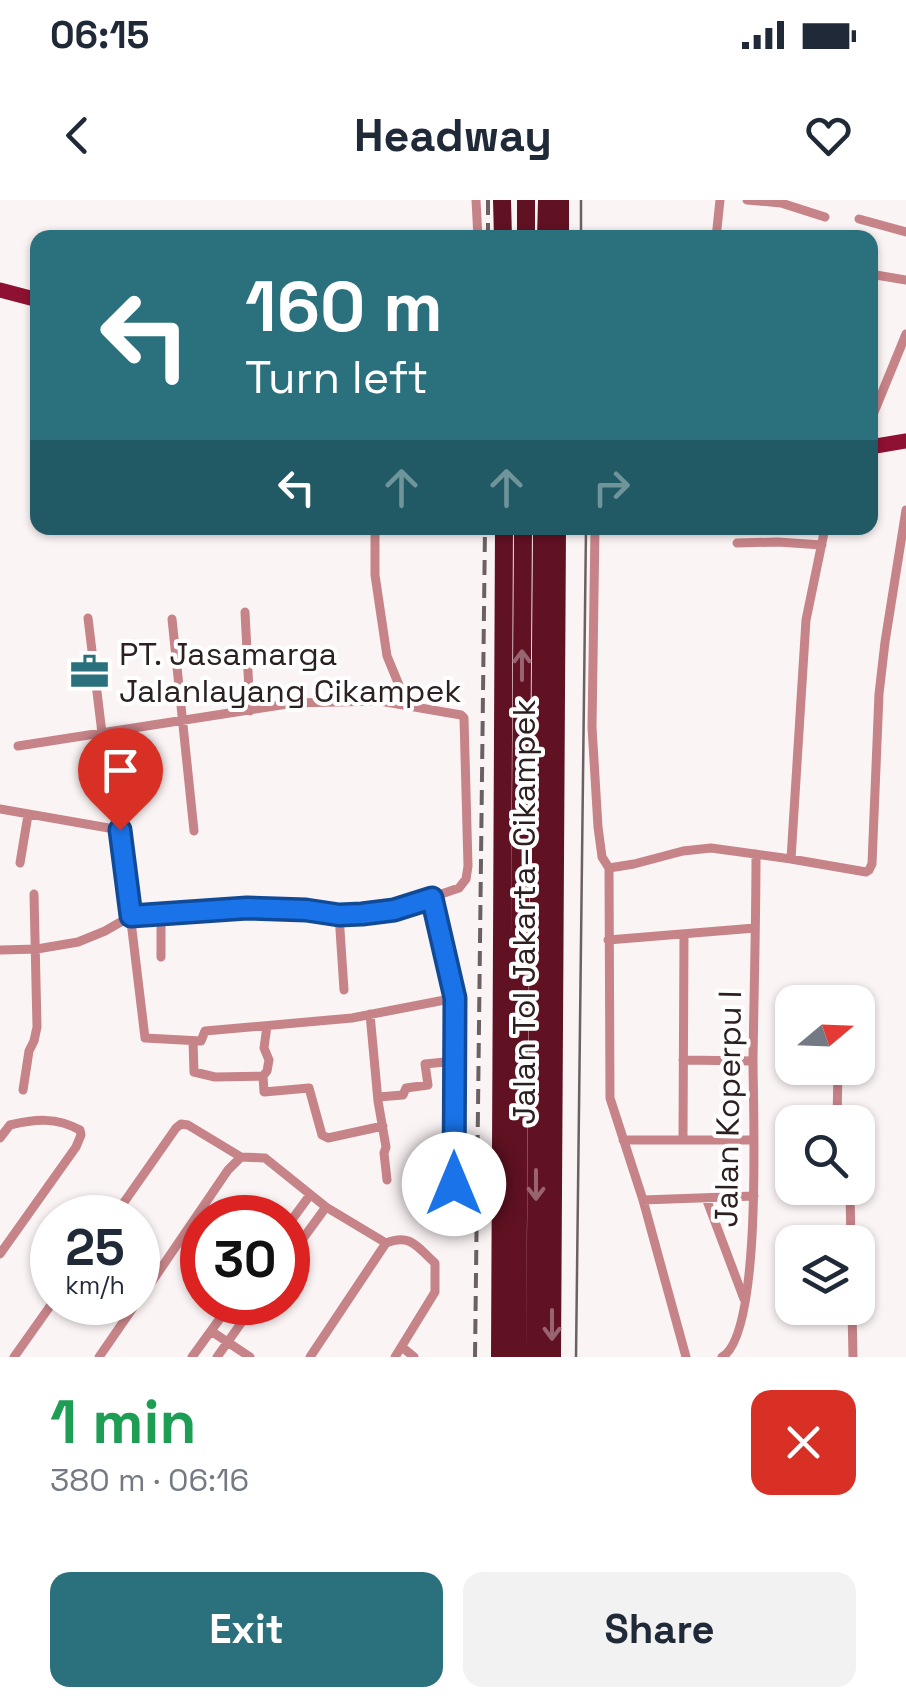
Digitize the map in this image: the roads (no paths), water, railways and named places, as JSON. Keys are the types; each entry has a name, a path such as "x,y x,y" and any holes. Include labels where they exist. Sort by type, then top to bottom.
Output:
{"highway":[{"path":"502,200 502,230"},
{"path":"526,200 526,230"},
{"path":"546,230 547,200"},
{"path":"560,200 560,230"},
{"name":"Jalan Tol Jakarta–Cikampek","path":"500,1357 504,535"},
{"path":"517,1357 524,535"},
{"path":"536,1357 542,535"},
{"name":"Jalan Tol Jakarta–Cikampek","path":"552,1357 557,535"}],"main road":[{"path":"0,290 30,298"},
{"path":"878,446 906,441"}],"street":[{"path":"476,200 478,230"},
{"path":"717,230 720,200"},
{"path":"747,200 780,203 824,216"},
{"path":"859,219 906,232"},
{"path":"878,275 906,280"},
{"path":"878,402 906,334"},
{"path":"609,868 696,848 869,870 884,642 906,510"},
{"path":"375,535 375,575 388,656 408,706"},
{"path":"596,535 592,727 598,827 602,857 609,868 608,1088 686,1357"},
{"path":"791,858 806,620 824,535"},
{"path":"737,543 822,545"},
{"path":"245,612 250,710"},
{"path":"88,618 110,800"},
{"path":"172,619 194,832"},
{"path":"0,950 78,942 131,916 247,908 339,915 394,910 459,888 466,878 461,715 380,701 294,703 18,746"},
{"path":"0,809 120,830 144,1038 201,1041 205,1032 370,1014 455,998"},
{"path":"20,864 28,815"},
{"name":"Jalan Koperpu I","path":"722,1357 732,1350 745,1302 754,1196 756,854"},
{"path":"23,1090 36,1027 34,894"},
{"path":"432,898 455,998 454,1184"},
{"path":"161,913 161,956"},
{"path":"339,915 344,990"},
{"path":"608,940 755,928"},
{"path":"684,934 684,1139"},
{"path":"370,1014 387,1180"},
{"path":"267,1026 264,1048 269,1060 263,1076 264,1092 309,1088 322,1135 328,1138 382,1126"},
{"path":"193,1040 194,1072 215,1077 263,1076"},
{"path":"683,1060 753,1061"},
{"path":"378,1098 404,1095 406,1088 428,1086 425,1064 455,1062"},
{"path":"0,1138 10,1125 36,1119 71,1125 81,1134 76,1147 0,1254"},
{"path":"129,1195 176,1128 188,1125 241,1157 266,1158 326,1207 386,1243"},
{"path":"623,1140 753,1140"},
{"path":"160,1269 241,1157"},
{"path":"643,1200 754,1196"},
{"path":"706,1198 745,1302"},
{"path":"310,1229 326,1207"},
{"path":"310,1357 386,1243 397,1239 409,1240 435,1263 435,1292 394,1357"},
{"path":"14,1357 37,1325"},
{"path":"100,1357 122,1325"},
{"path":"192,1357 216,1325"},
{"path":"216,1357 240,1325"},
{"path":"853,1325 854,1357"},
{"path":"212,1331 250,1357"},
{"path":"402,1347 414,1357"}],"tram line":[{"path":"581,200 581,230"},
{"path":"576,1357 586,535"}],"railway":[{"path":"488,200 488,230"},
{"path":"475,1357 485,535"}],"place":[{"name":"PT. Jasamarga Jalanlayang Cikampek","path":"89,672"}]}
